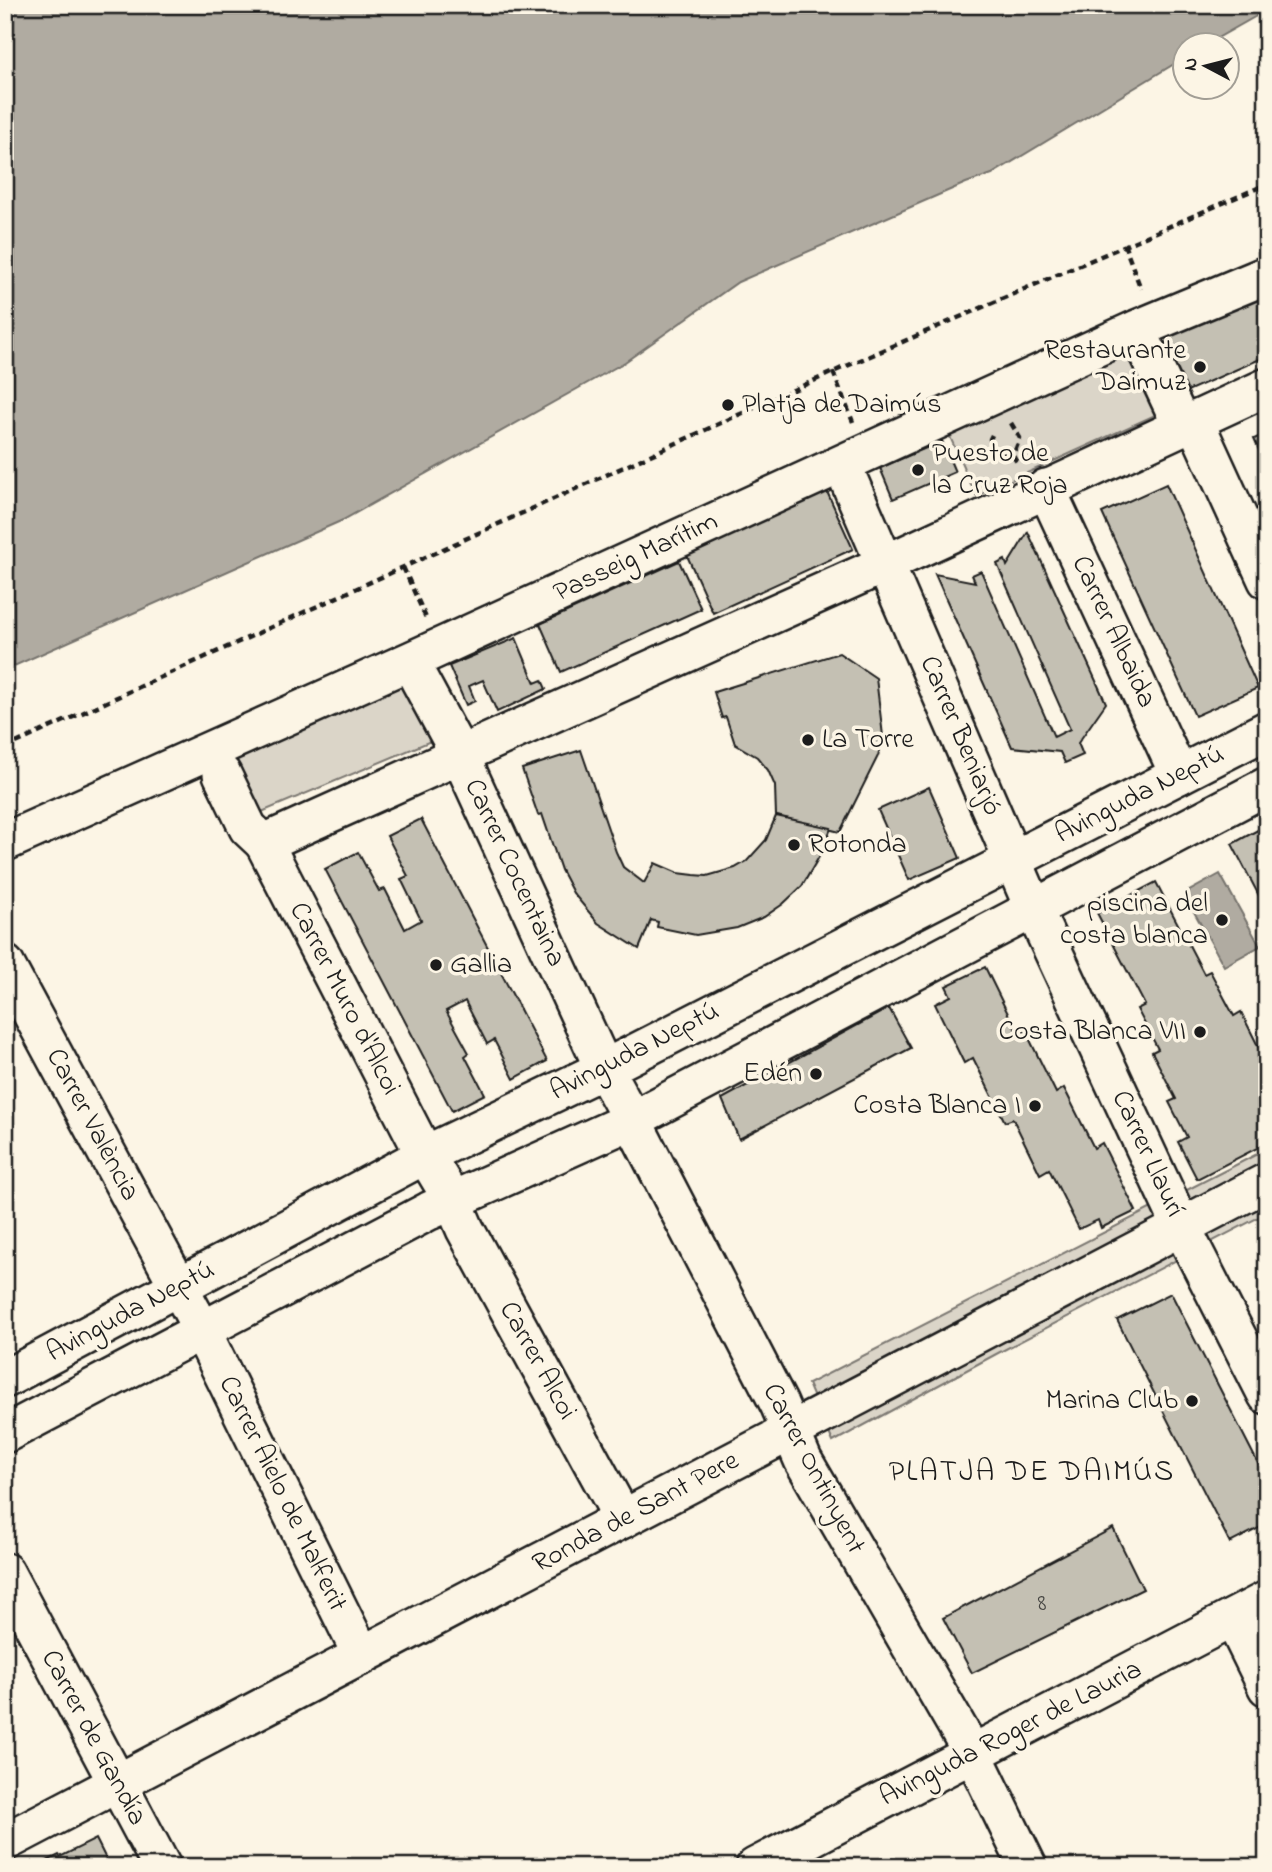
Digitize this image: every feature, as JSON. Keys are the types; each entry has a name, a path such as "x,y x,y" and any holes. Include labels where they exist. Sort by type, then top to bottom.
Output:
{"street":[{"name":"Passeig Marítim","path":"5,842 423,655 993,409 1137,329 1267,275"},
{"path":"1145,347 1188,423 1267,580"},
{"path":"222,774 248,828 264,843 459,753 886,564 1267,387"},
{"path":"850,483 886,564"},
{"name":"Carrer Albaida","path":"1046,488 1179,775"},
{"name":"Carrer Beniarjó","path":"886,564 1034,909"},
{"name":"Carrer Cocentaina","path":"419,679 459,753 604,1069"},
{"name":"Avinguda Neptú","path":"5,1379 425,1155 604,1069 1267,730"},
{"name":"Avinguda Neptú","path":"5,1434 453,1201 632,1120 1267,786"},
{"name":"Carrer Muro d'Alcoi","path":"264,843 425,1155 453,1201"},
{"name":"Carrer Llaurí","path":"1034,909 1181,1226 1267,1395"},
{"name":"Carrer València","path":"5,964 202,1331"},
{"name":"Carrer Ontinyent","path":"604,1069 779,1404 803,1460 973,1754 1028,1867"},
{"name":"Ronda de Sant Pere","path":"5,1842 1267,1182"},
{"name":"Carrer Alcoi","path":"453,1201 465,1228 623,1520"},
{"name":"Carrer Aielo de Malferit","path":"202,1331 362,1656"},
{"name":"Carrer de Gandía","path":"5,1572 162,1867"},
{"name":"Avinguda Roger de Lauria","path":"755,1867 1267,1600"},
{"path":"1233,1618 1267,1687"}],"path":[{"path":"5,748 833,372 1267,184"},
{"path":"1124,244 1143,295"},
{"path":"833,372 854,425"},
{"path":"993,409 1011,423 1020,438 1013,456"},
{"path":"993,409 990,439 996,454 1013,456 1023,471 1046,488"},
{"path":"403,567 427,620"}],"shaded area":[{"path":"5,5 1267,5 1267,10 1228,32 1170,32 1170,66 992,174 738,282 625,362 343,520 5,670"},
{"path":"1132,347 1162,412 976,496 947,430"},
{"path":"406,673 438,738 257,814 231,755"},
{"name":"piscina del costa blanca","path":"1220,874 1260,946 1224,966 1184,894"},
{"path":"1267,1149 1267,1213 833,1442 808,1384"}],"building":[{"path":"1267,283 1267,356 1176,396 1149,335"},
{"path":"1267,433 1267,468 1254,439"},
{"name":"Puesto de la Cruz Roja","path":"942,441 955,472 893,499 880,468"},
{"path":"1166,484 1258,688 1195,716 1102,513"},
{"path":"824,485 853,549 713,613 684,549"},
{"path":"1028,532 1106,703 1078,743 1083,755 1065,763 1060,752 1012,747 935,574 975,582 972,575 981,571 1054,737 1070,729 997,564 1005,560 1007,566"},
{"path":"679,561 701,609 561,672 540,624"},
{"path":"516,638 535,683 542,680 546,689 497,712 483,680 469,686 475,701 466,705 449,666"},
{"name":"La Torre","path":"839,653 876,678 883,736 878,756 840,832 776,816 775,786 768,770 757,757 735,744 726,717 722,718 714,692"},
{"name":"Rotonda","path":"581,750 623,867 644,883 655,863 678,873 707,876 735,868 747,861 766,840 776,816 831,828 823,850 802,886 764,917 737,928 696,935 657,927 658,922 651,920 639,949 598,923 573,893 561,870 542,814 538,815 522,769"},
{"path":"929,787 960,858 909,880 878,810"},
{"name":"Gallia","path":"421,819 547,1061 514,1079 494,1040 487,1044 465,1001 446,1011 469,1053 465,1056 485,1094 452,1111 325,869 358,852 379,891 385,889 405,929 421,920 401,879 408,876 387,836"},
{"path":"1267,825 1267,911 1232,844"},
{"name":"Costa Blanca VII","path":"1156,882 1204,974 1210,971 1234,1016 1241,1012 1263,1056 1267,1054 1267,1143 1197,1179 1178,1142 1187,1137 1169,1102 1176,1099 1152,1052 1158,1049 1137,1009 1145,1005 1097,913"},
{"name":"Costa Blanca I","path":"985,967 1018,1034 1025,1030 1056,1093 1064,1088 1094,1148 1102,1143 1136,1211 1101,1228 1098,1220 1079,1229 1049,1169 1040,1174 1013,1119 1005,1122 973,1058 964,1063 935,1004 951,996 946,986"},
{"name":"Edén","path":"889,1008 911,1048 739,1139 722,1099"},
{"name":"Marina Club","path":"1171,1293 1267,1481 1267,1524 1230,1543 1117,1320"},
{"path":"1113,1528 1143,1589 972,1673 943,1618"},
{"path":"96,1839 110,1867 35,1867 59,1855 60,1857"}],"place":[{"name":"Restaurante Daimuz","path":"1200,367"},
{"name":"Platja de Daimús","path":"728,405"},
{"name":"Puesto de la Cruz Roja","path":"918,470"},
{"name":"La Torre","path":"808,740"},
{"name":"Rotonda","path":"794,845"},
{"name":"piscina del costa blanca","path":"1222,920"},
{"name":"Gallia","path":"436,965"},
{"name":"Costa Blanca VII","path":"1200,1032"},
{"name":"Edén","path":"816,1074"},
{"name":"Costa Blanca I","path":"1035,1106"},
{"name":"Marina Club","path":"1192,1401"}],"district":[{"name":"PLATJA DE DAIMÚS","path":"1032,1473"}]}
